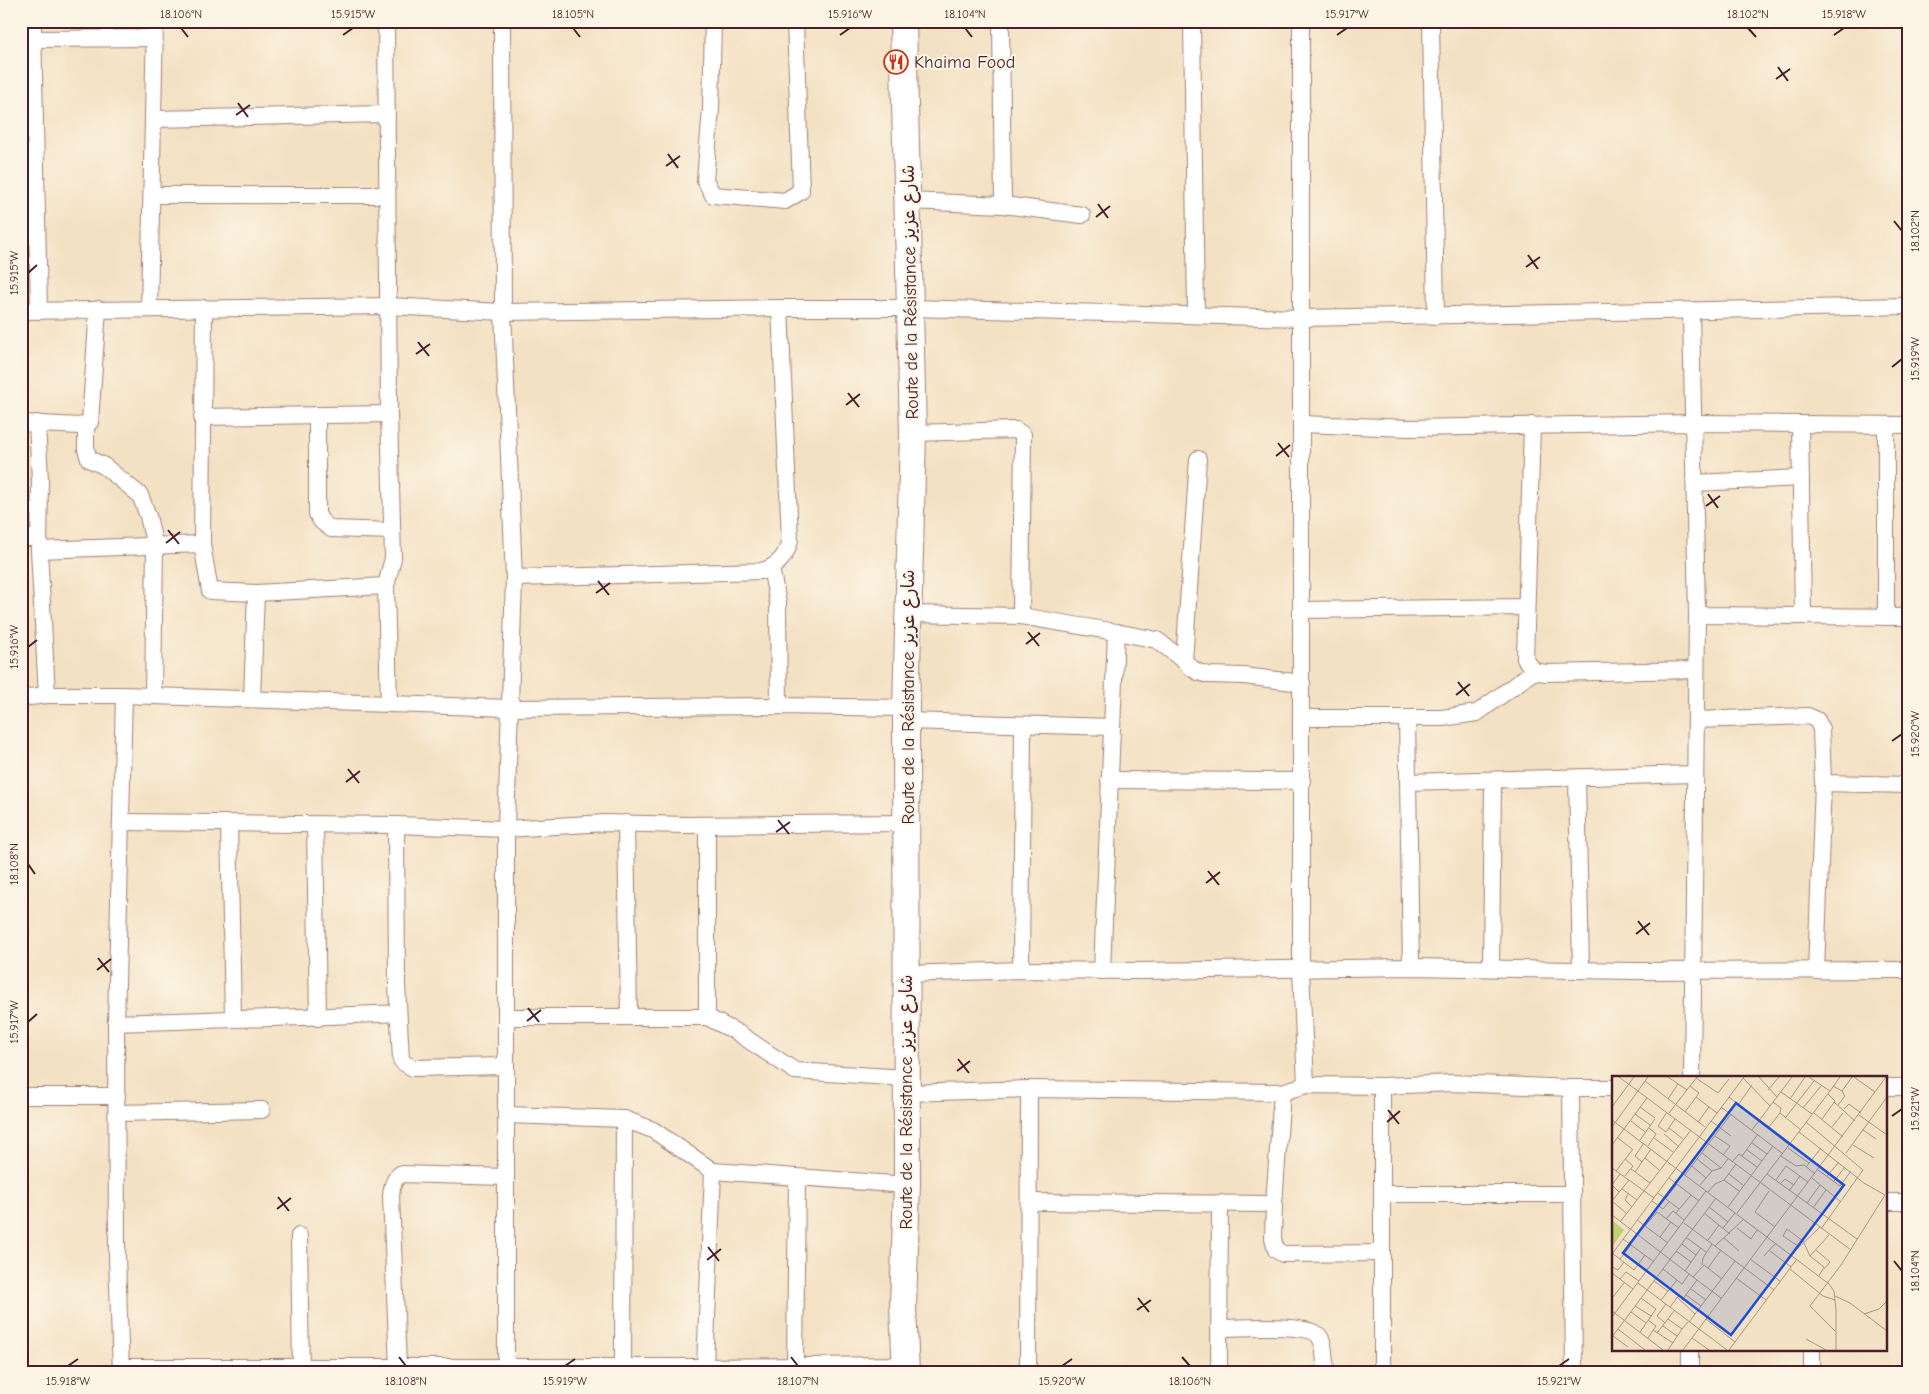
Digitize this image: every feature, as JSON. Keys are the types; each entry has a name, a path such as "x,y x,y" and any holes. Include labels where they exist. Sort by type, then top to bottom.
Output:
{"main road":[{"name":"Route de la Résistance شارع عزيز","path":"903,21 913,433 906,714 907,1185 903,1307 906,1369"}],"street":[{"path":"386,21 389,414 393,558 386,586 390,704"},
{"path":"502,21 503,312 514,578 506,828 506,1369"},
{"path":"713,21 711,109 705,180 713,195 785,201 801,191 795,21"},
{"path":"1001,21 1003,205"},
{"path":"1192,21 1196,315"},
{"path":"1301,21 1301,969 1306,1085"},
{"path":"1431,21 1436,316"},
{"path":"39,311 29,190 27,33 154,29 154,119 149,309"},
{"path":"154,119 387,114"},
{"path":"152,195 387,195"},
{"path":"908,201 1003,205 1082,215"},
{"path":"21,311 388,306 503,312 910,308 1301,318 1908,306"},
{"path":"204,308 202,544 210,591 256,593 386,586"},
{"path":"514,578 762,571 779,563 785,555 790,540 780,308"},
{"path":"47,696 39,544 40,480 29,423 73,426 86,424 92,418 98,309"},
{"path":"1690,311 1694,423 1696,615 1692,1076"},
{"path":"202,417 389,414"},
{"path":"317,415 317,514 322,522 331,529 392,531"},
{"path":"1301,424 1409,428 1694,423 1908,425"},
{"path":"86,424 88,459 104,466 140,495 148,516 154,547 154,696"},
{"path":"1800,425 1803,616"},
{"path":"1886,425 1886,617"},
{"path":"1532,426 1525,659 1534,671"},
{"path":"913,433 1016,430 1023,435 1021,616"},
{"path":"1184,661 1198,459"},
{"path":"1695,483 1801,478"},
{"path":"21,538 39,544 154,547 202,544"},
{"path":"771,568 778,602 779,706"},
{"path":"252,698 256,593"},
{"path":"1302,610 1526,607"},
{"path":"907,614 1021,616 1116,632 1157,640 1190,667 1209,675 1244,676 1302,683"},
{"path":"1696,615 1908,617"},
{"path":"1102,971 1116,632"},
{"path":"1302,718 1442,718 1477,713 1534,671 1696,670"},
{"path":"124,695 116,1023 117,1257 121,1370 301,1370 398,1367 506,1369 623,1366 795,1366 906,1369"},
{"path":"21,698 124,695 509,708 779,706 906,714 1023,725 1112,727"},
{"path":"1696,720 1808,716 1817,720 1821,729 1823,783 1816,970"},
{"path":"1407,718 1411,967"},
{"path":"1021,970 1023,725"},
{"path":"1408,782 1695,774"},
{"path":"1577,778 1581,970"},
{"path":"1109,780 1302,780"},
{"path":"1491,968 1493,780"},
{"path":"1823,783 1908,785"},
{"path":"122,822 315,825 396,824 506,828 605,823 708,825 906,823"},
{"path":"626,823 629,1017"},
{"path":"229,824 233,1018"},
{"path":"396,824 398,1013 401,1060 413,1068 506,1066"},
{"path":"315,825 318,1018"},
{"path":"707,1017 708,825"},
{"path":"906,974 1021,970 1102,971 1411,967 1581,970 1908,970"},
{"path":"116,1023 233,1018 318,1018 398,1013"},
{"path":"506,1017 707,1017 738,1033 795,1071 906,1086 1029,1090 1282,1092 1306,1085 1382,1086 1452,1084 1612,1088"},
{"path":"1382,1086 1382,1373"},
{"path":"1886,1087 1908,1087"},
{"path":"1572,1088 1574,1373"},
{"path":"1028,1373 1029,1090"},
{"path":"1282,1092 1274,1204 1273,1239 1276,1250 1284,1254 1382,1253"},
{"path":"21,1096 117,1096"},
{"path":"117,1113 262,1110"},
{"path":"506,1115 624,1119 653,1130 712,1171 907,1185"},
{"path":"623,1366 624,1119"},
{"path":"705,1367 712,1171"},
{"path":"398,1367 391,1196 395,1178 400,1174 506,1177"},
{"path":"795,1366 797,1177"},
{"path":"1382,1194 1572,1194"},
{"path":"1029,1202 1274,1204"},
{"path":"1886,1202 1908,1202"},
{"path":"1219,1373 1220,1203"},
{"path":"299,1236 301,1370"},
{"path":"1219,1328 1296,1328 1312,1331 1319,1336 1328,1373"},
{"path":"1690,1352 1690,1373"},
{"path":"1812,1352 1812,1373"}],"place":[{"name":"Khaima Food","path":"896,62"}]}
